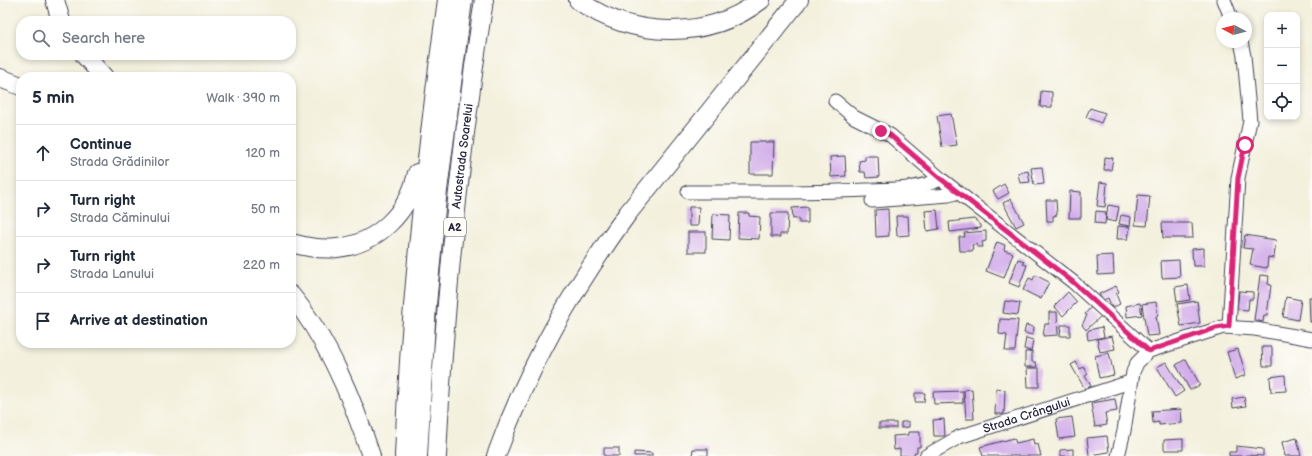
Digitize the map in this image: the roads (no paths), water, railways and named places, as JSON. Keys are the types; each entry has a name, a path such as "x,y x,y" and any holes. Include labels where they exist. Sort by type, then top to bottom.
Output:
{"highway":[{"path":"55,0 60,16"},
{"path":"404,456 406,399 422,196 447,0"},
{"name":"Autostrada Soarelui","path":"418,456 426,320 437,198 463,0"},
{"name":"Autostrada Soarelui","path":"437,456 446,307 469,108 484,0"},
{"path":"578,0 602,15 631,25 655,30 673,30 719,23 744,11 761,0"},
{"path":"496,456 518,400 556,321 603,248 628,213 799,0"},
{"path":"89,60 99,72"},
{"path":"0,78 16,84"},
{"path":"296,244 306,247 336,249 354,245 379,232 392,221 406,203 417,175 424,131 434,94"},
{"path":"296,302 313,326 347,390 371,456"}],"street":[{"path":"1224,0 1229,12"},
{"path":"1229,326 1238,178 1250,121 1244,56 1242,48"},
{"path":"835,101 854,117 890,135 941,179 1073,282 1149,351"},
{"path":"688,192 797,193 880,190 931,184 941,179"},
{"path":"872,201 949,195 958,192"},
{"path":"1118,456 1124,432 1130,382 1137,363 1149,351 1216,328 1229,326 1312,339"},
{"name":"Strada Crângului","path":"926,456 959,437 1130,382"}]}
